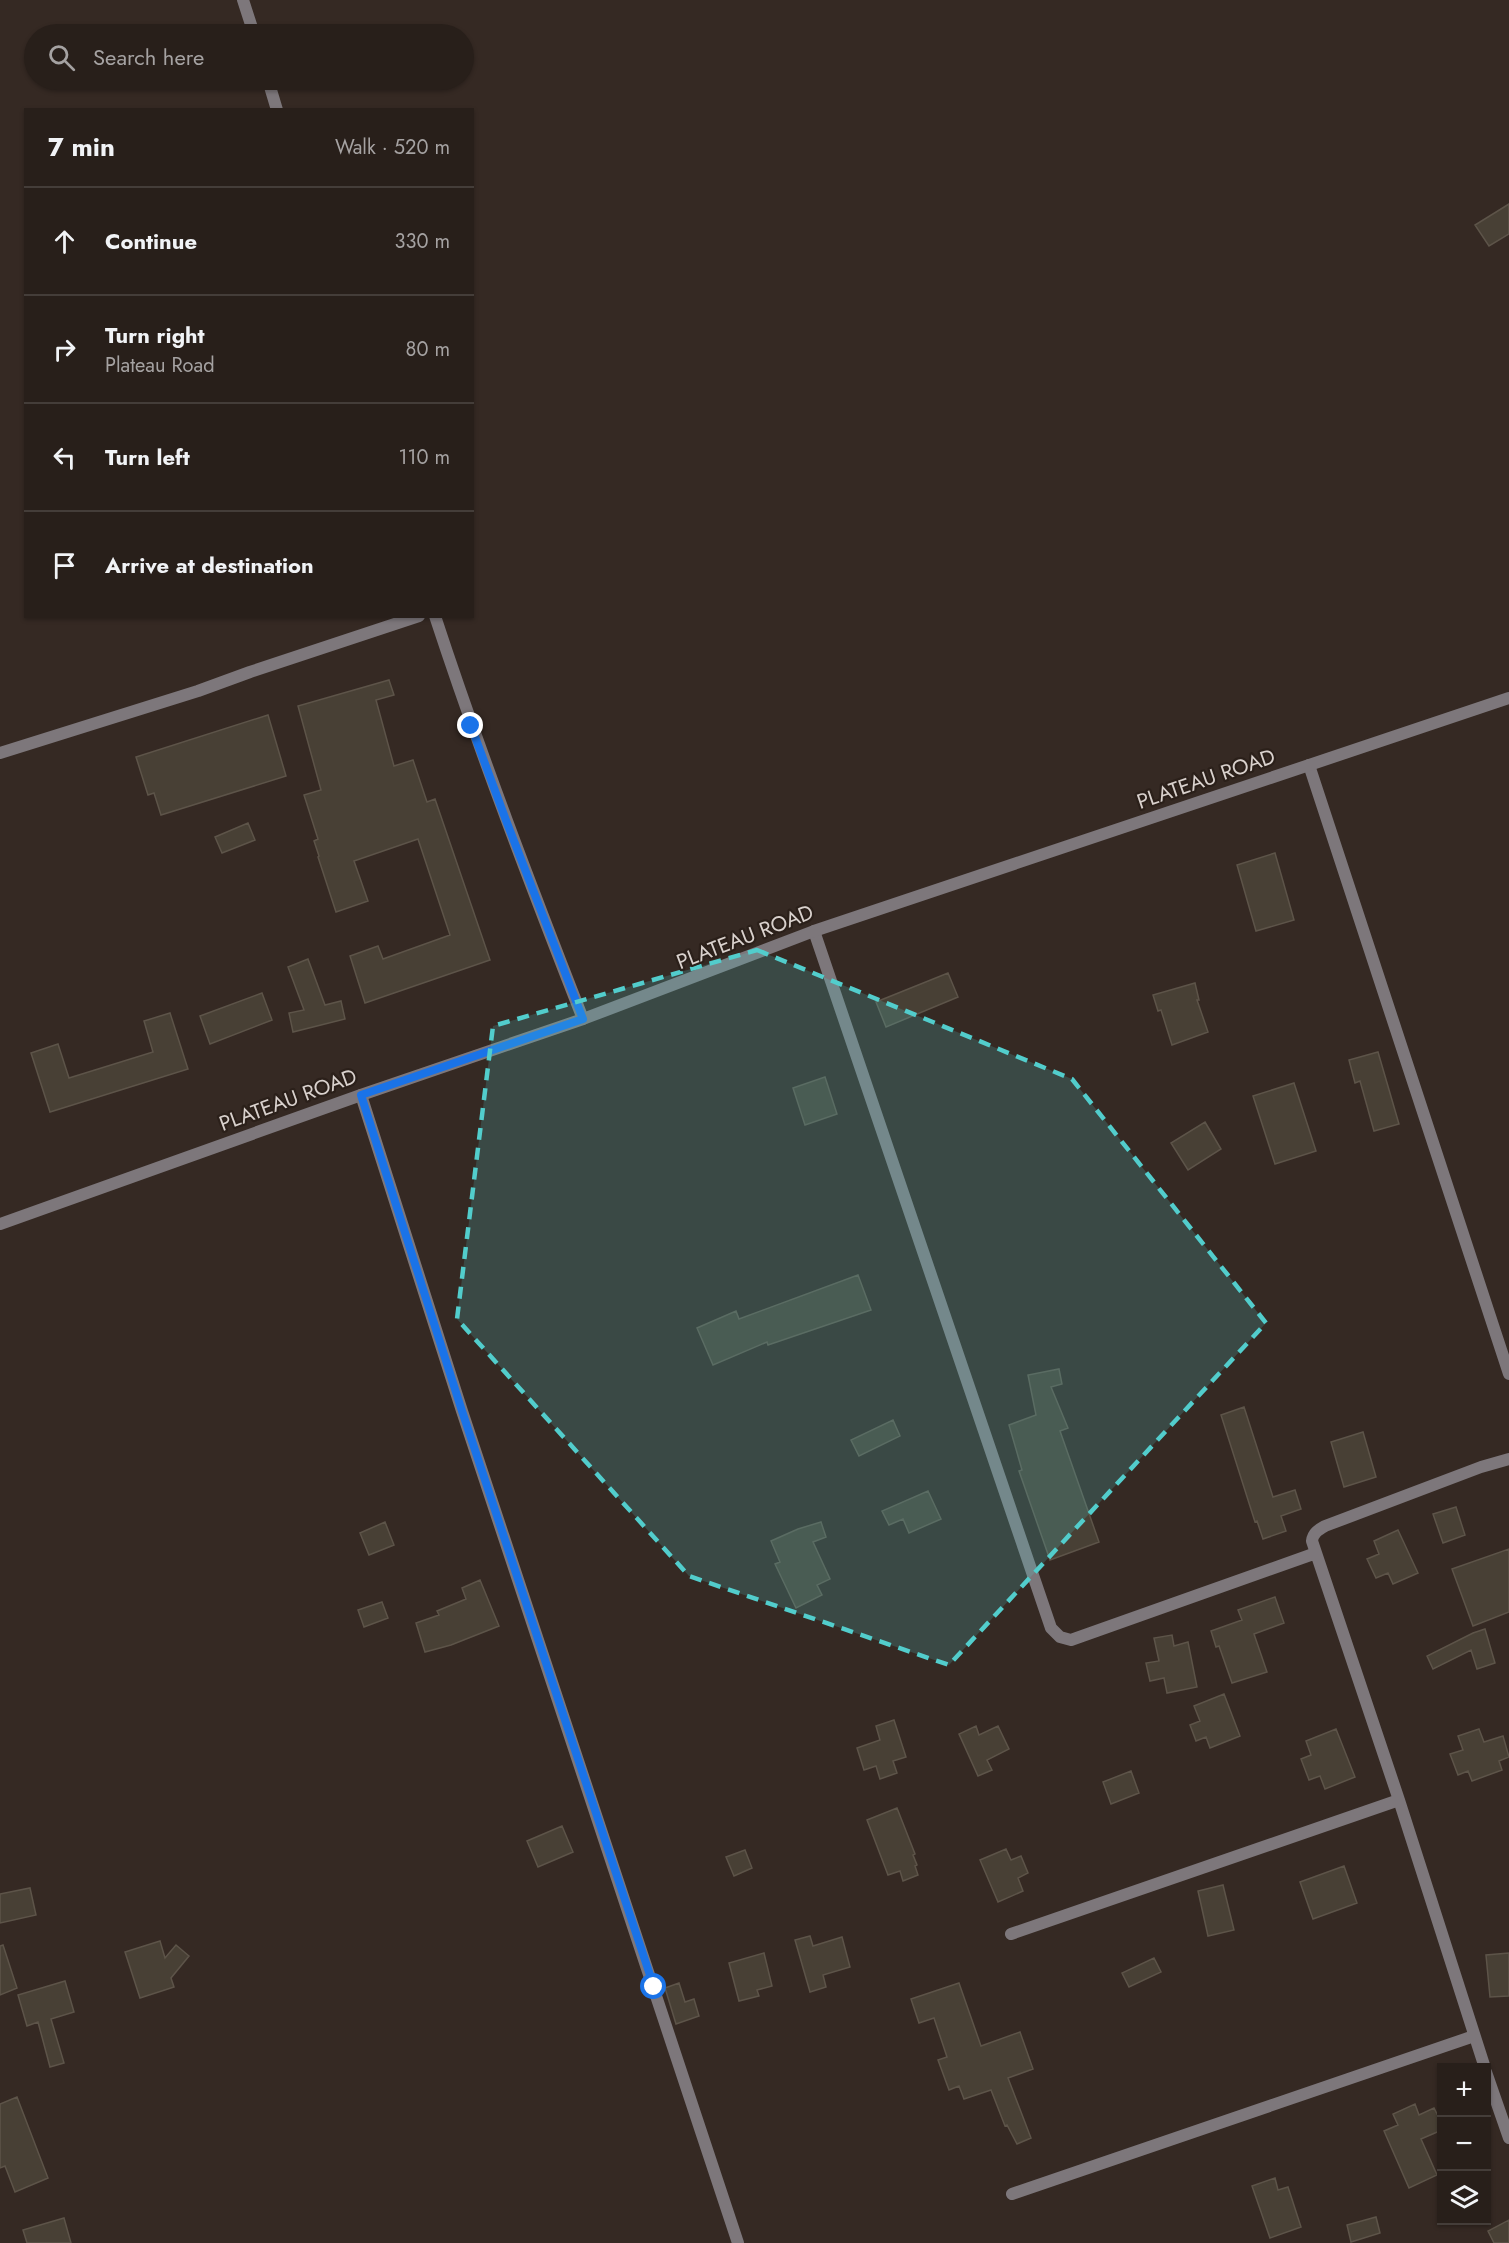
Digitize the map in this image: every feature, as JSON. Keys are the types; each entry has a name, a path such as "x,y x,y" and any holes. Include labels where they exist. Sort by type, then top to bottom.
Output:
{"street":[{"path":"243,0 251,24"},
{"path":"271,90 276,108"},
{"path":"0,753 198,691 413,618"},
{"path":"436,618 471,726 583,1019"},
{"name":"PLATEAU ROAD","path":"0,1224 361,1095 583,1019 814,931 1509,698"},
{"path":"1309,765 1509,1374"},
{"path":"814,931 1051,1628 1060,1637 1071,1640 1316,1553"},
{"path":"361,1095 462,1411 738,2243"},
{"path":"1484,2063 1312,1541 1313,1536 1325,1526 1481,1467 1509,1459"},
{"path":"1011,1934 1399,1800"},
{"path":"1012,2194 1474,2036"},
{"path":"1491,2087 1509,2139"}],"highlighted area":[{"path":"757,950 1072,1079 1266,1323 949,1665 689,1576 457,1319 493,1026"}],"building":[{"path":"1509,204 1509,234 1489,246 1475,225"},
{"path":"389,680 394,695 376,700 394,766 413,760 427,802 435,799 490,960 365,1003 350,956 378,946 383,959 450,935 418,839 354,861 368,901 336,912 318,857 314,841 318,839 304,795 321,790 298,706"},
{"path":"268,715 286,776 161,815 154,793 148,795 136,757"},
{"path":"248,823 255,840 222,853 215,837"},
{"path":"1275,853 1294,920 1256,931 1237,865"},
{"path":"308,959 325,1005 341,1001 345,1019 293,1032 289,1013 304,1010 288,967"},
{"path":"948,973 958,997 886,1027 876,1002"},
{"path":"1195,983 1199,1000 1197,1000 1208,1032 1172,1045 1161,1010 1158,1011 1153,995"},
{"path":"262,993 272,1020 210,1044 200,1016"},
{"path":"170,1013 188,1069 50,1112 31,1053 58,1044 69,1078 153,1052 144,1021"},
{"path":"1378,1052 1399,1124 1374,1131 1360,1081 1355,1083 1349,1060"},
{"path":"825,1077 837,1114 805,1125 793,1088"},
{"path":"1294,1083 1316,1151 1275,1164 1253,1096"},
{"path":"1205,1122 1221,1149 1188,1170 1171,1143"},
{"path":"858,1275 871,1310 768,1345 767,1342 713,1365 697,1328 736,1311 739,1319"},
{"path":"1059,1369 1062,1384 1051,1387 1068,1428 1060,1431 1099,1542 1050,1560 1019,1471 1022,1470 1009,1425 1036,1415 1028,1375"},
{"path":"1244,1407 1273,1497 1295,1490 1301,1509 1281,1516 1286,1531 1263,1539 1257,1521 1255,1522 1221,1415"},
{"path":"893,1420 900,1436 859,1456 851,1440"},
{"path":"1363,1432 1376,1477 1344,1487 1331,1442"},
{"path":"928,1491 941,1519 909,1533 903,1519 889,1525 882,1511"},
{"path":"1456,1507 1465,1535 1443,1543 1433,1514"},
{"path":"385,1522 394,1545 369,1555 360,1533"},
{"path":"821,1522 826,1537 813,1542 830,1579 817,1585 822,1595 796,1608 775,1564 780,1562 771,1541"},
{"path":"1398,1530 1418,1573 1393,1584 1388,1573 1376,1578 1367,1559 1379,1554 1374,1541"},
{"path":"1509,1549 1509,1612 1473,1626 1452,1569"},
{"path":"480,1580 499,1626 451,1645 425,1652 416,1623 439,1615 437,1611 466,1599 462,1588"},
{"path":"1275,1597 1284,1623 1254,1634 1267,1672 1232,1683 1219,1646 1216,1647 1211,1631 1242,1620 1238,1610"},
{"path":"382,1602 388,1618 364,1627 358,1610"},
{"path":"1485,1629 1495,1663 1477,1669 1471,1650 1433,1669 1427,1656"},
{"path":"1172,1635 1174,1646 1188,1642 1197,1687 1167,1693 1164,1678 1150,1681 1146,1663 1159,1661 1154,1638"},
{"path":"1224,1694 1240,1736 1210,1748 1206,1737 1196,1741 1190,1725 1200,1721 1194,1706"},
{"path":"894,1720 906,1757 893,1761 897,1773 880,1779 876,1766 864,1770 857,1748 880,1740 876,1726"},
{"path":"976,1726 979,1735 998,1726 1009,1749 987,1760 992,1770 978,1776 959,1734"},
{"path":"1336,1729 1355,1777 1325,1789 1320,1776 1309,1780 1301,1759 1311,1755 1306,1741"},
{"path":"1479,1729 1484,1742 1503,1736 1509,1757 1499,1761 1502,1770 1472,1781 1468,1771 1458,1775 1450,1754 1463,1750 1458,1736"},
{"path":"1131,1771 1139,1793 1111,1804 1103,1782"},
{"path":"897,1808 915,1854 913,1855 918,1875 903,1881 900,1871 888,1875 867,1820"},
{"path":"562,1826 573,1852 538,1867 527,1841"},
{"path":"1006,1849 1011,1860 1021,1856 1028,1873 1018,1878 1023,1891 998,1902 980,1860"},
{"path":"745,1850 752,1868 734,1876 726,1857"},
{"path":"1344,1866 1357,1903 1313,1919 1300,1882"},
{"path":"1223,1885 1234,1930 1208,1936 1198,1891"},
{"path":"30,1888 36,1915 0,1923 0,1894"},
{"path":"810,1936 813,1946 842,1937 850,1967 823,1975 826,1987 810,1992 795,1940"},
{"path":"160,1941 165,1958 176,1945 189,1956 171,1978 174,1987 140,1998 125,1952"},
{"path":"3,1945 17,1988 0,1995 0,1946"},
{"path":"764,1953 772,1986 757,1990 759,1996 739,2001 729,1963"},
{"path":"1509,1953 1509,1996 1490,1997 1486,1955"},
{"path":"1154,1958 1161,1972 1129,1987 1122,1973"},
{"path":"65,1981 74,2012 51,2019 64,2063 50,2067 38,2022 27,2026 18,1995"},
{"path":"679,1983 685,2002 694,1999 699,2016 676,2024 665,1988"},
{"path":"959,1983 981,2046 1020,2032 1033,2069 1008,2078 1031,2138 1017,2144 1007,2125 1005,2126 991,2090 964,2099 959,2086 949,2090 938,2060 947,2057 934,2018 919,2023 911,1999"},
{"path":"17,2097 48,2178 15,2192 5,2166 0,2168 0,2104"},
{"path":"1415,2104 1419,2115 1434,2108 1437,2114 1437,2132 1421,2139 1437,2175 1409,2188 1384,2131 1398,2125 1393,2114"},
{"path":"1275,2178 1278,2190 1288,2187 1301,2227 1270,2238 1252,2186"},
{"path":"1376,2217 1380,2233 1351,2242 1347,2225"},
{"path":"64,2218 71,2243 27,2243 23,2230"},
{"path":"1509,2220 1509,2243 1494,2243 1488,2231"}],"route":[{"path":"471,726 583,1019 361,1095 462,1411 654,1987"}]}
